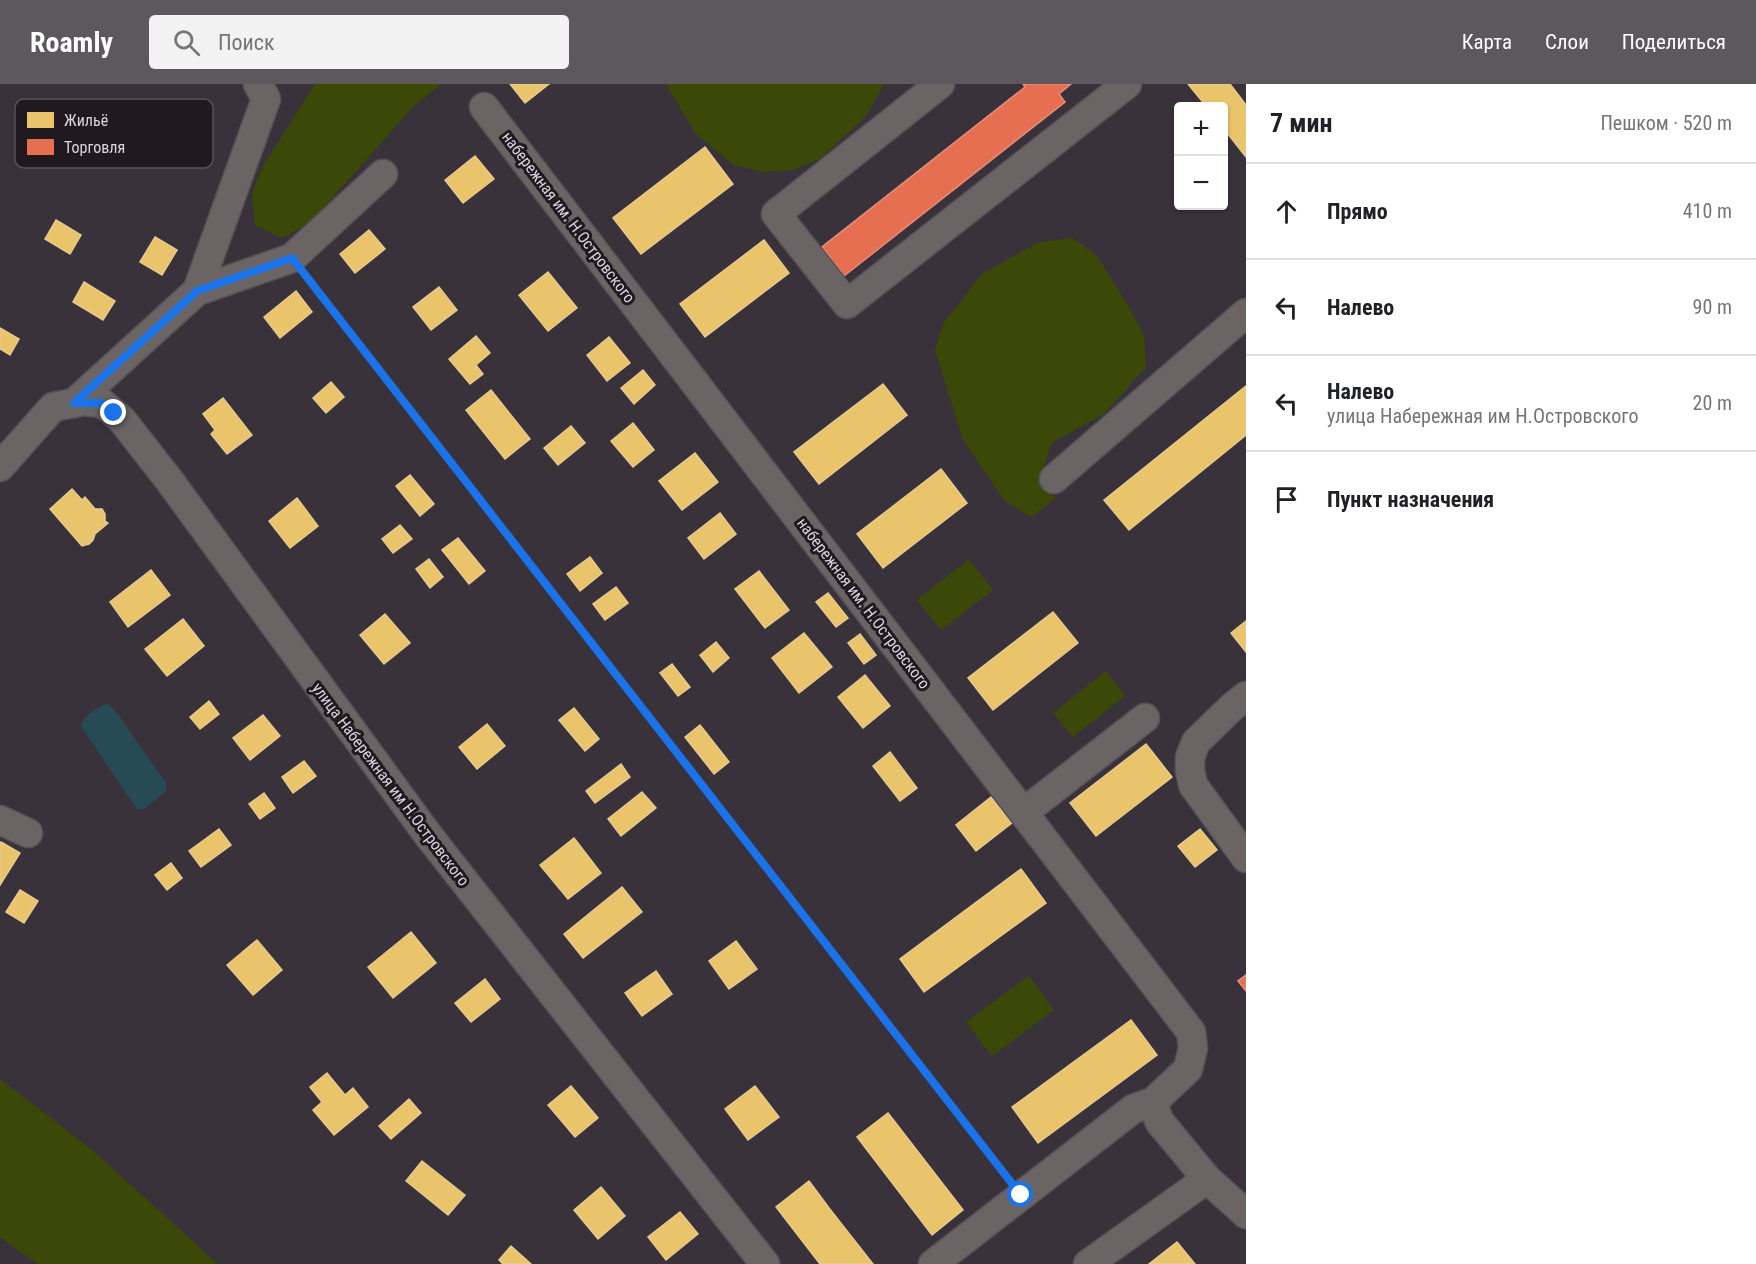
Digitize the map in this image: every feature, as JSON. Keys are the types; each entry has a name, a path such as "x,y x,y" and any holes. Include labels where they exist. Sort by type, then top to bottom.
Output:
{"street":[{"path":"197,291 266,99 258,84"},
{"path":"940,84 776,214 847,304 1127,84"},
{"name":"набережная им. Н.Островского","path":"484,107 1191,1032 1193,1048 1188,1069 1153,1102 1133,1109 933,1264"},
{"path":"74,403 197,291 292,258 382,174"},
{"path":"1054,478 1246,313"},
{"name":"улица Набережная им Н.Островского","path":"0,467 53,407 74,403 102,403 129,429 169,480 428,836 765,1264"},
{"path":"1246,696 1196,742 1190,757 1190,770 1193,785 1246,858"},
{"path":"1024,812 1145,718"},
{"path":"0,820 28,833"},
{"path":"1153,1102 1159,1121 1208,1179 1246,1214"},
{"path":"1088,1264 1208,1179"}],"path":[{"path":"292,258 1021,1195"}],"green space":[{"path":"315,84 441,84 413,107 311,222 282,238 255,225 252,193 263,166"},
{"path":"666,84 884,84 866,116 821,158 793,170 762,172 732,164 695,133"},
{"path":"1073,238 1097,256 1130,309 1144,336 1146,367 1105,413 1052,443 1042,471 1055,499 1031,517 1005,501 963,440 935,350 944,322 982,274 1039,242"},
{"path":"969,559 993,590 941,630 917,600"},
{"path":"1106,671 1125,696 1073,737 1053,713"},
{"path":"1029,976 1054,1010 992,1056 966,1022"},
{"path":"0,1079 91,1149 218,1264 38,1264 0,1237"}],"water":[{"path":"108,704 117,713 166,783 166,791 144,809 137,809 81,726 92,712"}],"building: Жильё":[{"path":"510,84 549,84 525,103"},
{"path":"1188,84 1230,84 1246,105 1246,157 1228,134 1228,102 1203,102"},
{"path":"705,147 733,184 641,254 613,218"},
{"path":"475,156 494,179 463,203 445,180"},
{"path":"56,220 81,235 70,254 45,239"},
{"path":"369,230 385,249 355,273 340,254"},
{"path":"155,237 177,250 162,275 140,262"},
{"path":"764,240 789,273 705,337 680,304"},
{"path":"548,272 577,308 548,331 519,295"},
{"path":"84,282 115,301 103,320 73,302"},
{"path":"439,287 457,310 431,330 413,307"},
{"path":"296,291 312,312 280,338 264,317"},
{"path":"0,328 19,339 10,355 0,349"},
{"path":"476,336 490,353 476,365 483,374 470,384 449,359"},
{"path":"609,337 630,363 607,381 587,355"},
{"path":"643,370 655,385 634,404 621,388"},
{"path":"331,382 344,397 326,413 313,398"},
{"path":"883,384 907,415 819,484 794,452"},
{"path":"1246,386 1246,435 1129,530 1104,500"},
{"path":"491,390 530,439 505,459 466,410"},
{"path":"223,398 252,435 227,454 211,434 215,430 203,414"},
{"path":"633,423 654,450 633,467 611,441"},
{"path":"571,426 585,443 558,465 544,448"},
{"path":"695,453 718,482 682,510 659,481"},
{"path":"941,469 967,503 883,568 857,534"},
{"path":"410,475 434,504 420,516 396,486"},
{"path":"72,489 82,500 85,497 95,509 102,509 105,521 108,523 95,534 89,544 82,546 50,509"},
{"path":"297,498 318,526 290,548 269,521"},
{"path":"720,513 736,534 704,559 688,538"},
{"path":"400,525 412,539 393,553 382,539"},
{"path":"458,538 485,571 469,584 442,550"},
{"path":"590,557 602,573 580,591 567,574"},
{"path":"429,559 443,577 430,588 416,569"},
{"path":"151,570 170,595 128,627 110,602"},
{"path":"759,571 789,610 765,628 735,589"},
{"path":"616,587 628,603 605,620 593,604"},
{"path":"828,593 848,618 836,627 816,602"},
{"path":"1053,612 1078,643 993,710 968,678"},
{"path":"385,614 410,643 384,664 360,635"},
{"path":"183,619 204,646 167,676 145,649"},
{"path":"1246,621 1246,652 1231,633"},
{"path":"804,633 832,667 799,693 772,658"},
{"path":"860,634 876,655 864,664 848,643"},
{"path":"716,642 729,658 713,672 700,655"},
{"path":"672,664 690,687 678,696 660,673"},
{"path":"865,675 890,706 863,728 838,697"},
{"path":"209,701 219,714 200,729 190,717"},
{"path":"574,708 599,739 585,751 559,720"},
{"path":"263,715 280,736 250,760 233,738"},
{"path":"487,724 505,746 477,769 459,747"},
{"path":"700,725 729,762 714,774 685,737"},
{"path":"1146,744 1172,777 1096,836 1070,803"},
{"path":"890,752 917,788 900,801 873,766"},
{"path":"304,761 316,776 293,793 282,777"},
{"path":"621,764 630,777 595,803 586,791"},
{"path":"642,792 656,808 621,836 608,819"},
{"path":"264,793 275,808 260,819 249,804"},
{"path":"991,797 1012,823 976,851 956,825"},
{"path":"219,829 231,845 201,867 189,851"},
{"path":"1200,829 1217,850 1195,867 1178,846"},
{"path":"574,838 601,873 568,899 540,865"},
{"path":"1,842 20,853 0,885 0,844"},
{"path":"171,863 182,878 167,890 155,875"},
{"path":"1021,869 1046,903 924,992 900,959"},
{"path":"622,887 642,912 583,958 564,934"},
{"path":"20,890 38,901 24,923 6,912"},
{"path":"411,932 436,963 393,998 368,967"},
{"path":"257,940 282,970 253,995 227,965"},
{"path":"736,941 757,969 729,989 709,961"},
{"path":"656,971 672,994 642,1016 625,993"},
{"path":"485,979 500,999 471,1022 455,1003"},
{"path":"1131,1020 1157,1055 1038,1143 1012,1107"},
{"path":"327,1073 345,1095 353,1088 368,1107 334,1135 313,1110 322,1102 310,1087"},
{"path":"571,1086 598,1118 575,1137 548,1105"},
{"path":"755,1086 779,1117 748,1140 725,1109"},
{"path":"409,1099 421,1113 391,1139 379,1126"},
{"path":"888,1113 963,1210 932,1235 857,1137"},
{"path":"422,1161 465,1195 448,1215 406,1181"},
{"path":"809,1181 873,1264 820,1264 776,1207"},
{"path":"601,1187 625,1216 598,1239 574,1210"},
{"path":"680,1212 698,1234 666,1260 648,1237"},
{"path":"1177,1242 1195,1264 1149,1264"},
{"path":"511,1246 531,1264 503,1264 499,1260"}],"building: Торговля":[{"path":"1023,84 1071,84 1059,94 1065,102 844,276 822,247 1025,87"},
{"path":"1246,975 1246,991 1238,981"}],"route":[{"path":"114,413 102,403 84,401 74,403 197,291 292,258 1021,1195"}]}
